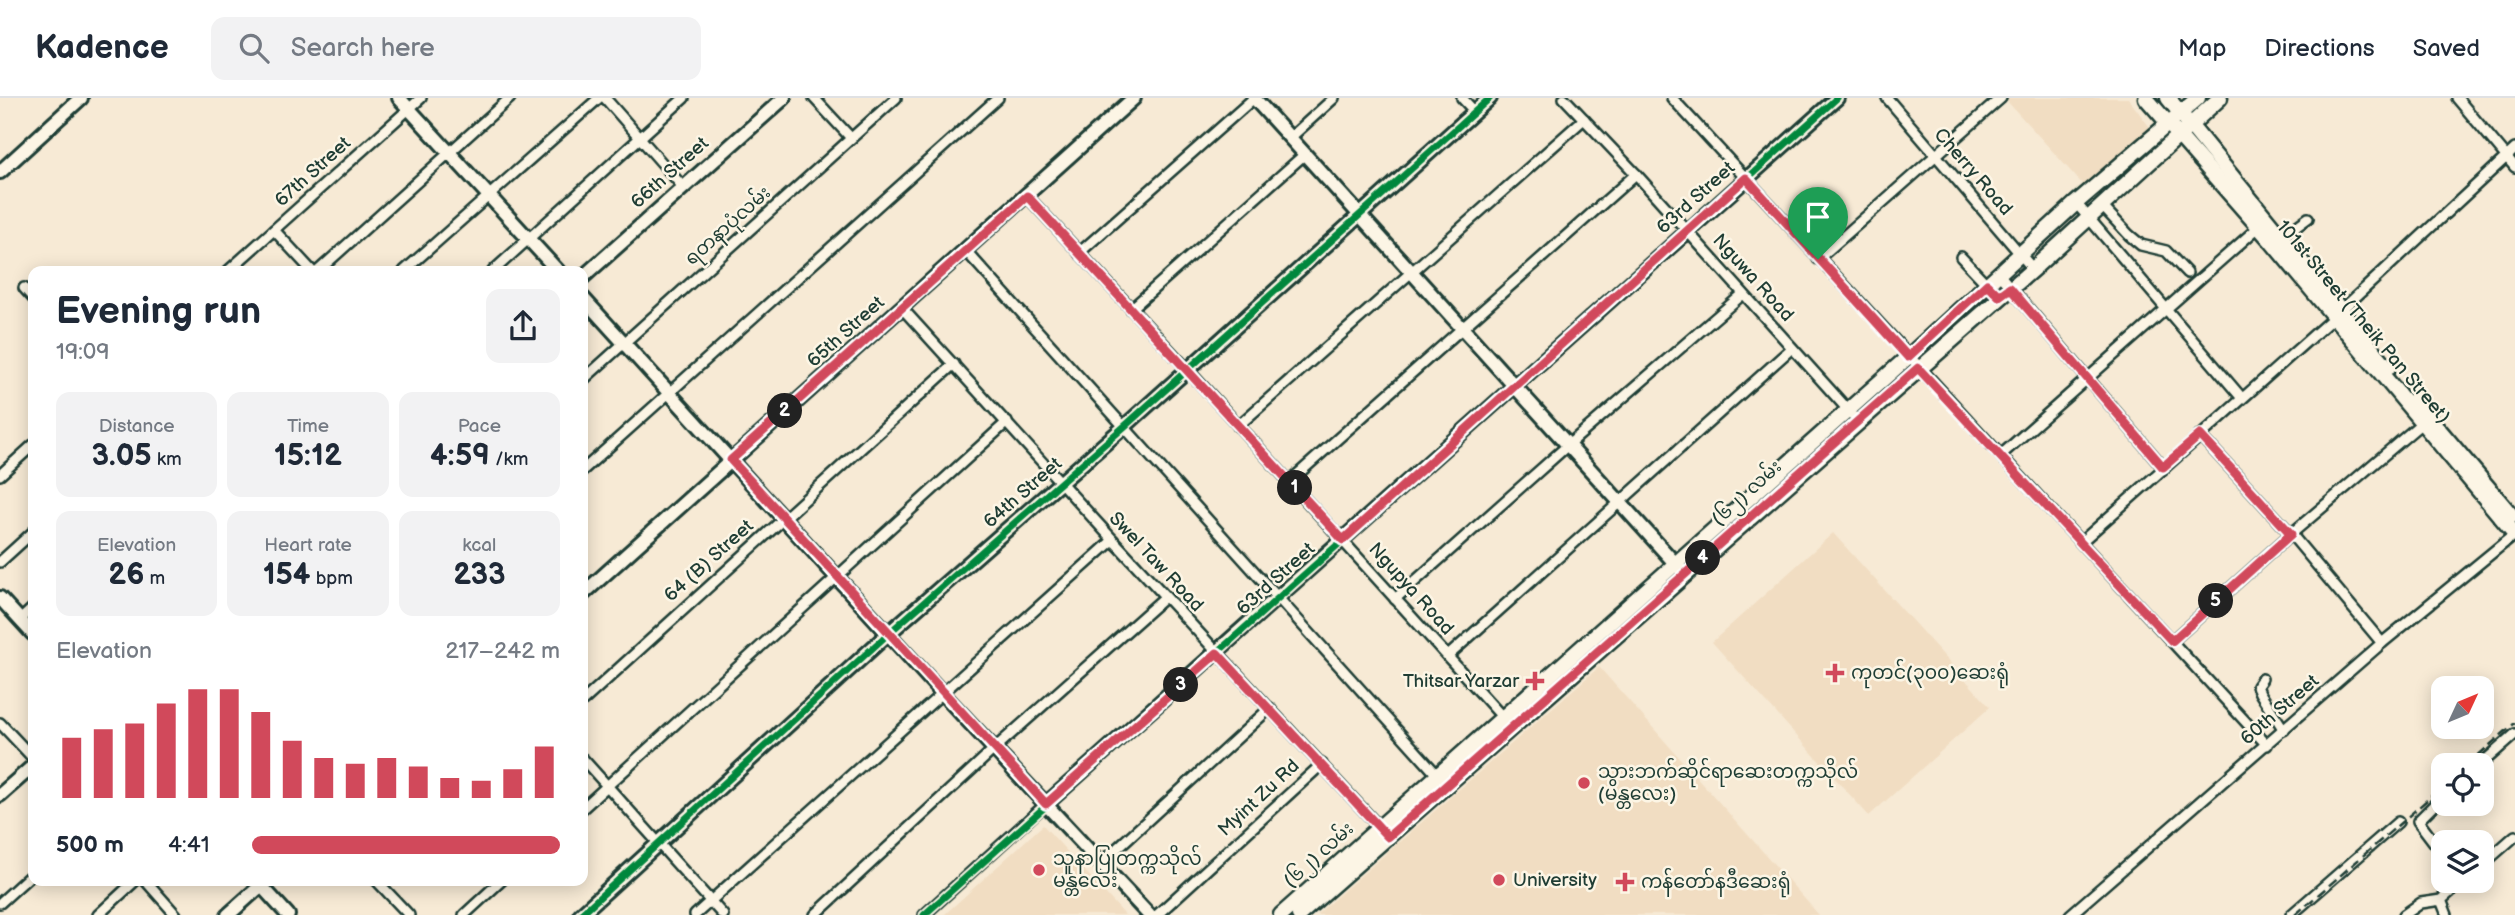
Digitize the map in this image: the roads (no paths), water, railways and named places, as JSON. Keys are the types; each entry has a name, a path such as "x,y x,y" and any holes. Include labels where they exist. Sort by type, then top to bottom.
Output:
{"main road":[{"name":"101st Street (Theik Pan Street)","path":"2146,98 2262,223 2281,238 2337,314"},
{"name":"101st Street (Theik Pan Street)","path":"2168,98 2262,223 2425,420 2515,534"},
{"name":"(၆၂) လမ်း","path":"1281,915 1383,832 1680,569 1858,421 1992,279 2198,98"},
{"name":"(၆၂) လမ်း","path":"1680,569 1847,409 1913,362 2033,269 2220,98"},
{"name":"101st Street (Theik Pan Street)","path":"2425,420 2515,520"},
{"name":"(၆၂) လမ်း","path":"1299,915 1383,832"}],"street":[{"path":"0,172 81,98"},
{"path":"399,98 553,266"},
{"name":"67th Street","path":"234,266 421,98"},
{"path":"321,266 510,98"},
{"path":"410,266 599,98"},
{"path":"605,98 683,187"},
{"path":"499,266 684,98"},
{"name":"66th Street","path":"588,272 784,98"},
{"path":"814,98 851,138"},
{"name":"ရတနာပုံလမ်း","path":"588,375 896,98"},
{"path":"588,465 998,98"},
{"name":"65th Street","path":"588,589 1134,98"},
{"path":"1079,253 1254,98 1680,569"},
{"path":"1290,138 1334,98"},
{"path":"1462,98 1475,112"},
{"name":"64th Street","path":"580,915 889,634 1490,98"},
{"name":"Nguwa Road","path":"1564,98 1858,421"},
{"name":"63rd Street","path":"924,915 1837,98"},
{"name":"Cherry Road","path":"1887,98 2033,269"},
{"path":"1818,259 2001,98"},
{"path":"2456,98 2515,167"},
{"path":"1676,99 1818,259 2267,745"},
{"path":"1238,426 1584,119"},
{"path":"2081,541 2337,314 2515,149"},
{"path":"1131,309 1305,154"},
{"path":"1289,482 1636,174"},
{"name":"Ngupya Road","path":"1027,196 1507,722"},
{"path":"2076,204 2241,397"},
{"path":"2102,206 2141,245 2166,251 2187,273"},
{"path":"2281,238 2308,218"},
{"path":"2001,455 2262,223"},
{"path":"274,230 310,266"},
{"path":"966,251 1441,780"},
{"path":"1961,257 2005,292 2087,378 2163,467"},
{"path":"1992,279 2005,292"},
{"path":"24,288 28,292"},
{"path":"1395,599 1743,294"},
{"path":"588,303 943,694 1149,915"},
{"name":"Swel Taw Road","path":"902,308 1383,832"},
{"path":"1448,656 1793,348"},
{"name":"64 (B) Street","path":"588,696 954,364"},
{"path":"2172,641 2291,534 2425,420"},
{"path":"588,803 1007,422"},
{"path":"2200,435 2291,534 2382,643"},
{"path":"0,475 28,450"},
{"name":"60th Street","path":"2070,915 2382,643 2515,534"},
{"path":"0,562 28,537"},
{"path":"695,915 1113,540"},
{"path":"815,915 994,749 1165,597"},
{"path":"0,598 28,629"},
{"path":"20,620 28,613"},
{"path":"2262,679 2257,686 2262,699 2284,730"},
{"path":"1101,863 1270,708"},
{"path":"0,723 28,753"},
{"path":"2494,753 2515,734"},
{"path":"588,764 723,915"},
{"name":"Myint Zu Rd","path":"1157,915 1322,764"},
{"path":"0,795 28,770"},
{"path":"2431,808 2418,821 2431,838"},
{"path":"2291,915 2398,822"},
{"path":"2494,854 2515,836"},
{"path":"0,903 28,878"},
{"path":"98,915 129,886"},
{"path":"150,886 176,915"},
{"path":"228,915 258,886"},
{"path":"265,886 288,915"},
{"path":"383,886 409,915"},
{"path":"464,915 495,886"},
{"path":"2408,912 2421,903 2441,900 2449,893"},
{"path":"2441,900 2447,915"}],"railway":[{"path":"2481,753 2515,723"},
{"path":"2295,915 2431,796"}],"place":[{"name":"ကုတင်(၃၀၀)ဆေးရုံ","path":"1835,673"},
{"name":"Thitsar Yarzar","path":"1535,681"},
{"name":"သွားဘက်ဆိုင်ရာဆေးတက္ကသိုလ် (မန္တလေး)","path":"1584,783"},
{"name":"သူနာပြုတက္ကသိုလ် မန္တလေး","path":"1039,870"},
{"name":"University","path":"1499,880"},
{"name":"ကန်တော်နဒီဆေးရုံ","path":"1625,882"}]}
